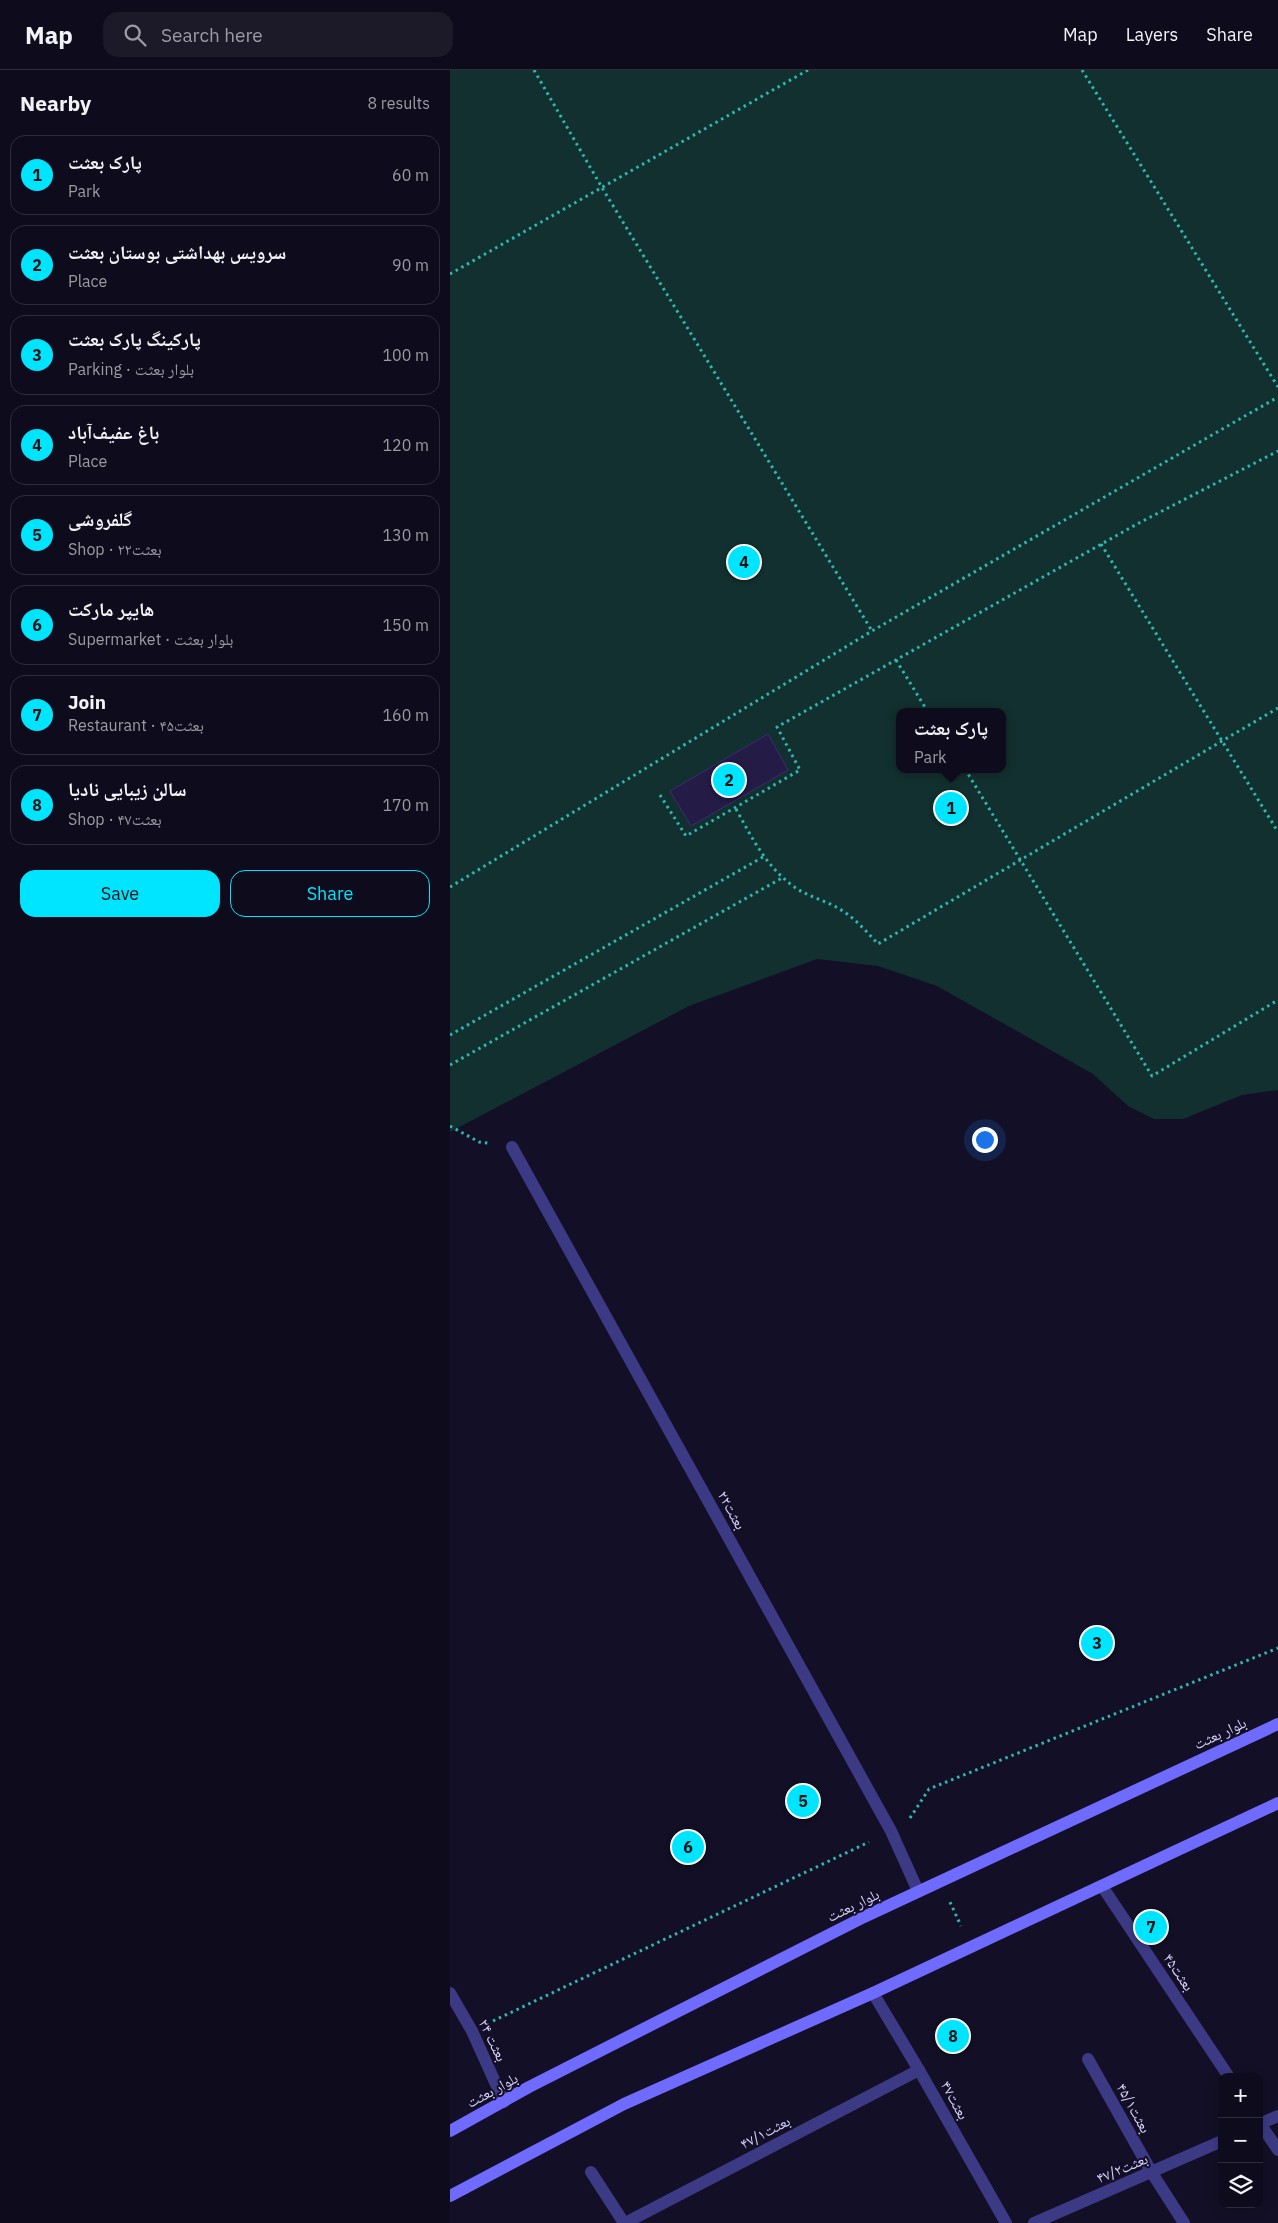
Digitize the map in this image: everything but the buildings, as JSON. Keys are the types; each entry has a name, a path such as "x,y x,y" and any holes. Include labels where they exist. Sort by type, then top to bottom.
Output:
{"main road":[{"name":"بلوار بعثت","path":"450,2131 918,1891 1278,1724"},
{"path":"450,2196 624,2104 873,1993 1278,1803"}],"street":[{"name":"بعثت۲۲","path":"512,1147 891,1831 918,1891"},
{"name":"بعثت۴۵","path":"1102,1886 1227,2073"},
{"name":"بعثت ۲۴","path":"450,1993 472,2031 504,2102"},
{"name":"بعثت۴۷","path":"873,1993 1006,2223"},
{"name":"بعثت۴۵/۱","path":"1088,2059 1152,2173 1184,2223"},
{"name":"بعثت۴۷/۱","path":"625,2223 919,2070"},
{"path":"1263,2122 1278,2116"},
{"path":"1263,2128 1278,2150"},
{"name":"بعثت۴۷/۲","path":"1034,2223 1218,2143"},
{"path":"590,2172 625,2223"}],"path":[{"path":"534,70 601,186 872,631"},
{"path":"450,274 601,186 808,70"},
{"path":"1082,70 1278,388"},
{"path":"450,887 872,631 1278,397"},
{"path":"660,795 686,836 736,809 800,770 777,727 1101,544 1278,451"},
{"path":"1101,544 1278,832"},
{"path":"896,660 926,708"},
{"path":"736,809 763,856 782,878 795,888 852,917 878,944 1278,708"},
{"path":"968,773 1022,859 1152,1076 1278,1000"},
{"path":"450,1035 763,856"},
{"path":"450,1065 782,878"},
{"path":"450,1126 479,1142 512,1147"},
{"path":"940,1881 970,1948"}],"green space":[{"path":"450,70 1278,70 1278,1090 1242,1095 1183,1119 1154,1119 1128,1106 1093,1074 937,986 878,966 817,959 689,1006 450,1132"}],"place":[{"name":"باغ عفیف‌آباد","path":"744,562"},
{"name":"سرویس بهداشتی بوستان بعثت","path":"729,780"},
{"name":"پارک بعثت","path":"951,808"},
{"name":"پارکینگ پارک بعثت","path":"1097,1643"},
{"name":"گلفروشی","path":"803,1801"},
{"name":"هایپر مارکت","path":"688,1847"},
{"name":"Join","path":"1151,1927"},
{"name":"سالن زیبایی نادیا","path":"953,2036"}]}
